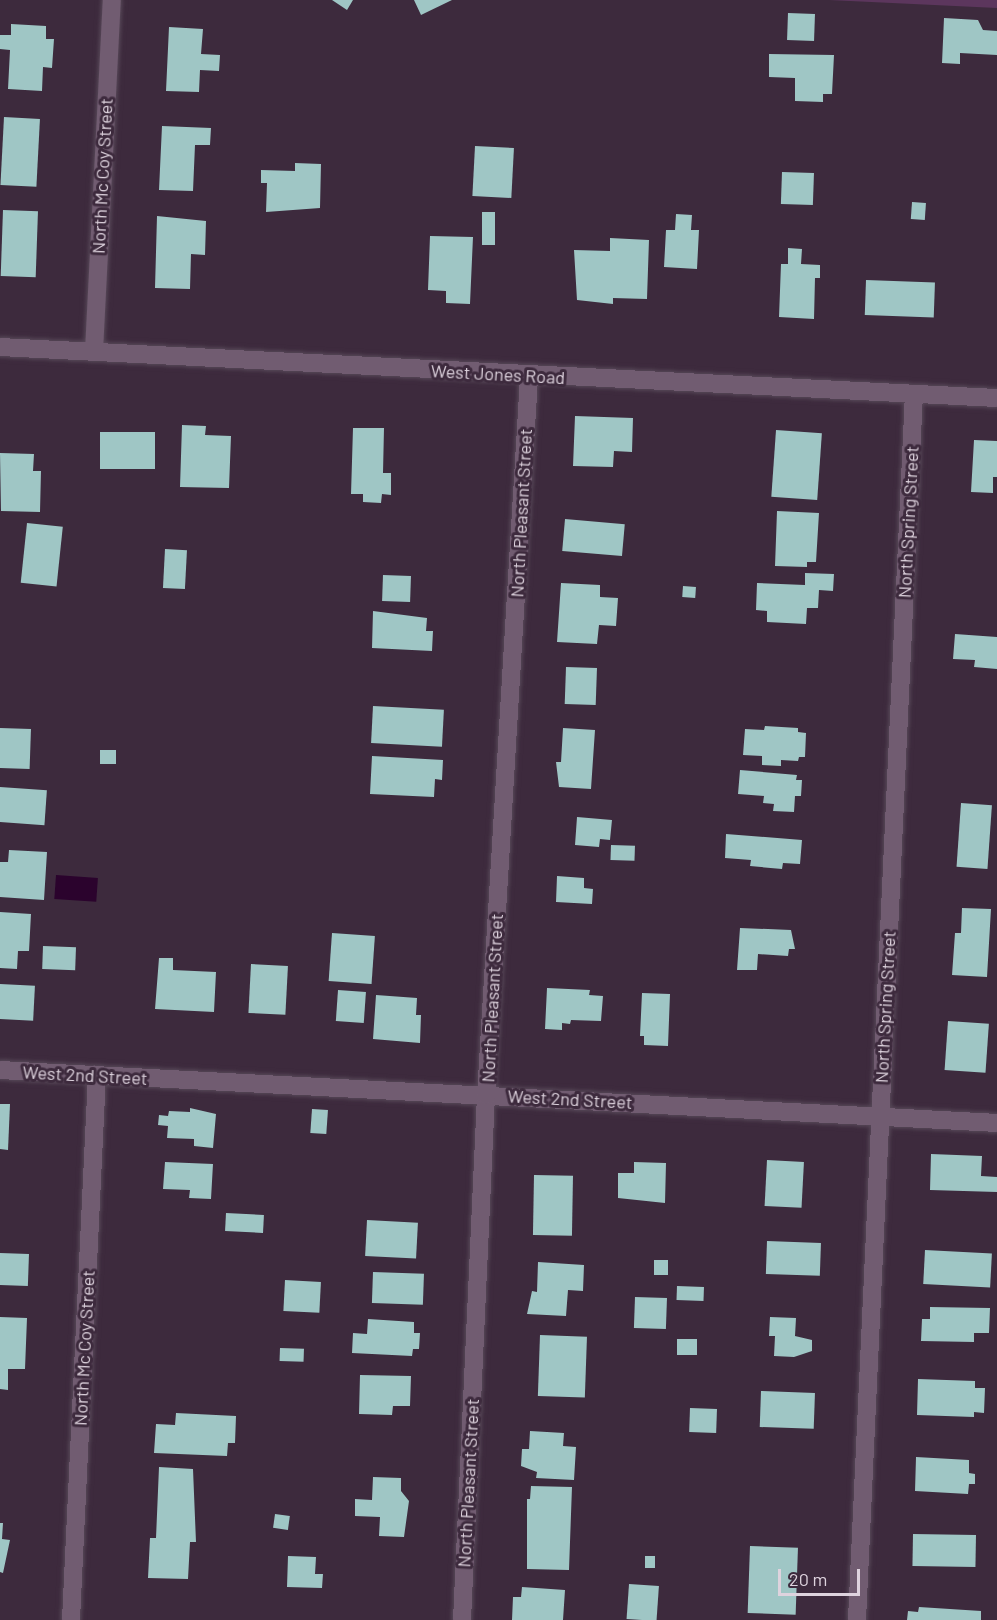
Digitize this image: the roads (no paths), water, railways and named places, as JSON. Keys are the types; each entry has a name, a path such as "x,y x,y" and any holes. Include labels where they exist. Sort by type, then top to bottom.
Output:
{"street":[{"name":"North Mc Coy Street","path":"94,351 112,0"},
{"name":"West Jones Road","path":"0,347 530,376 997,398"},
{"name":"North Pleasant Street","path":"462,1620 486,1095 530,376"},
{"name":"North Spring Street","path":"857,1620 914,394"},
{"name":"West 2nd Street","path":"0,1070 997,1123"},
{"name":"North Mc Coy Street","path":"71,1620 97,1075"}]}
